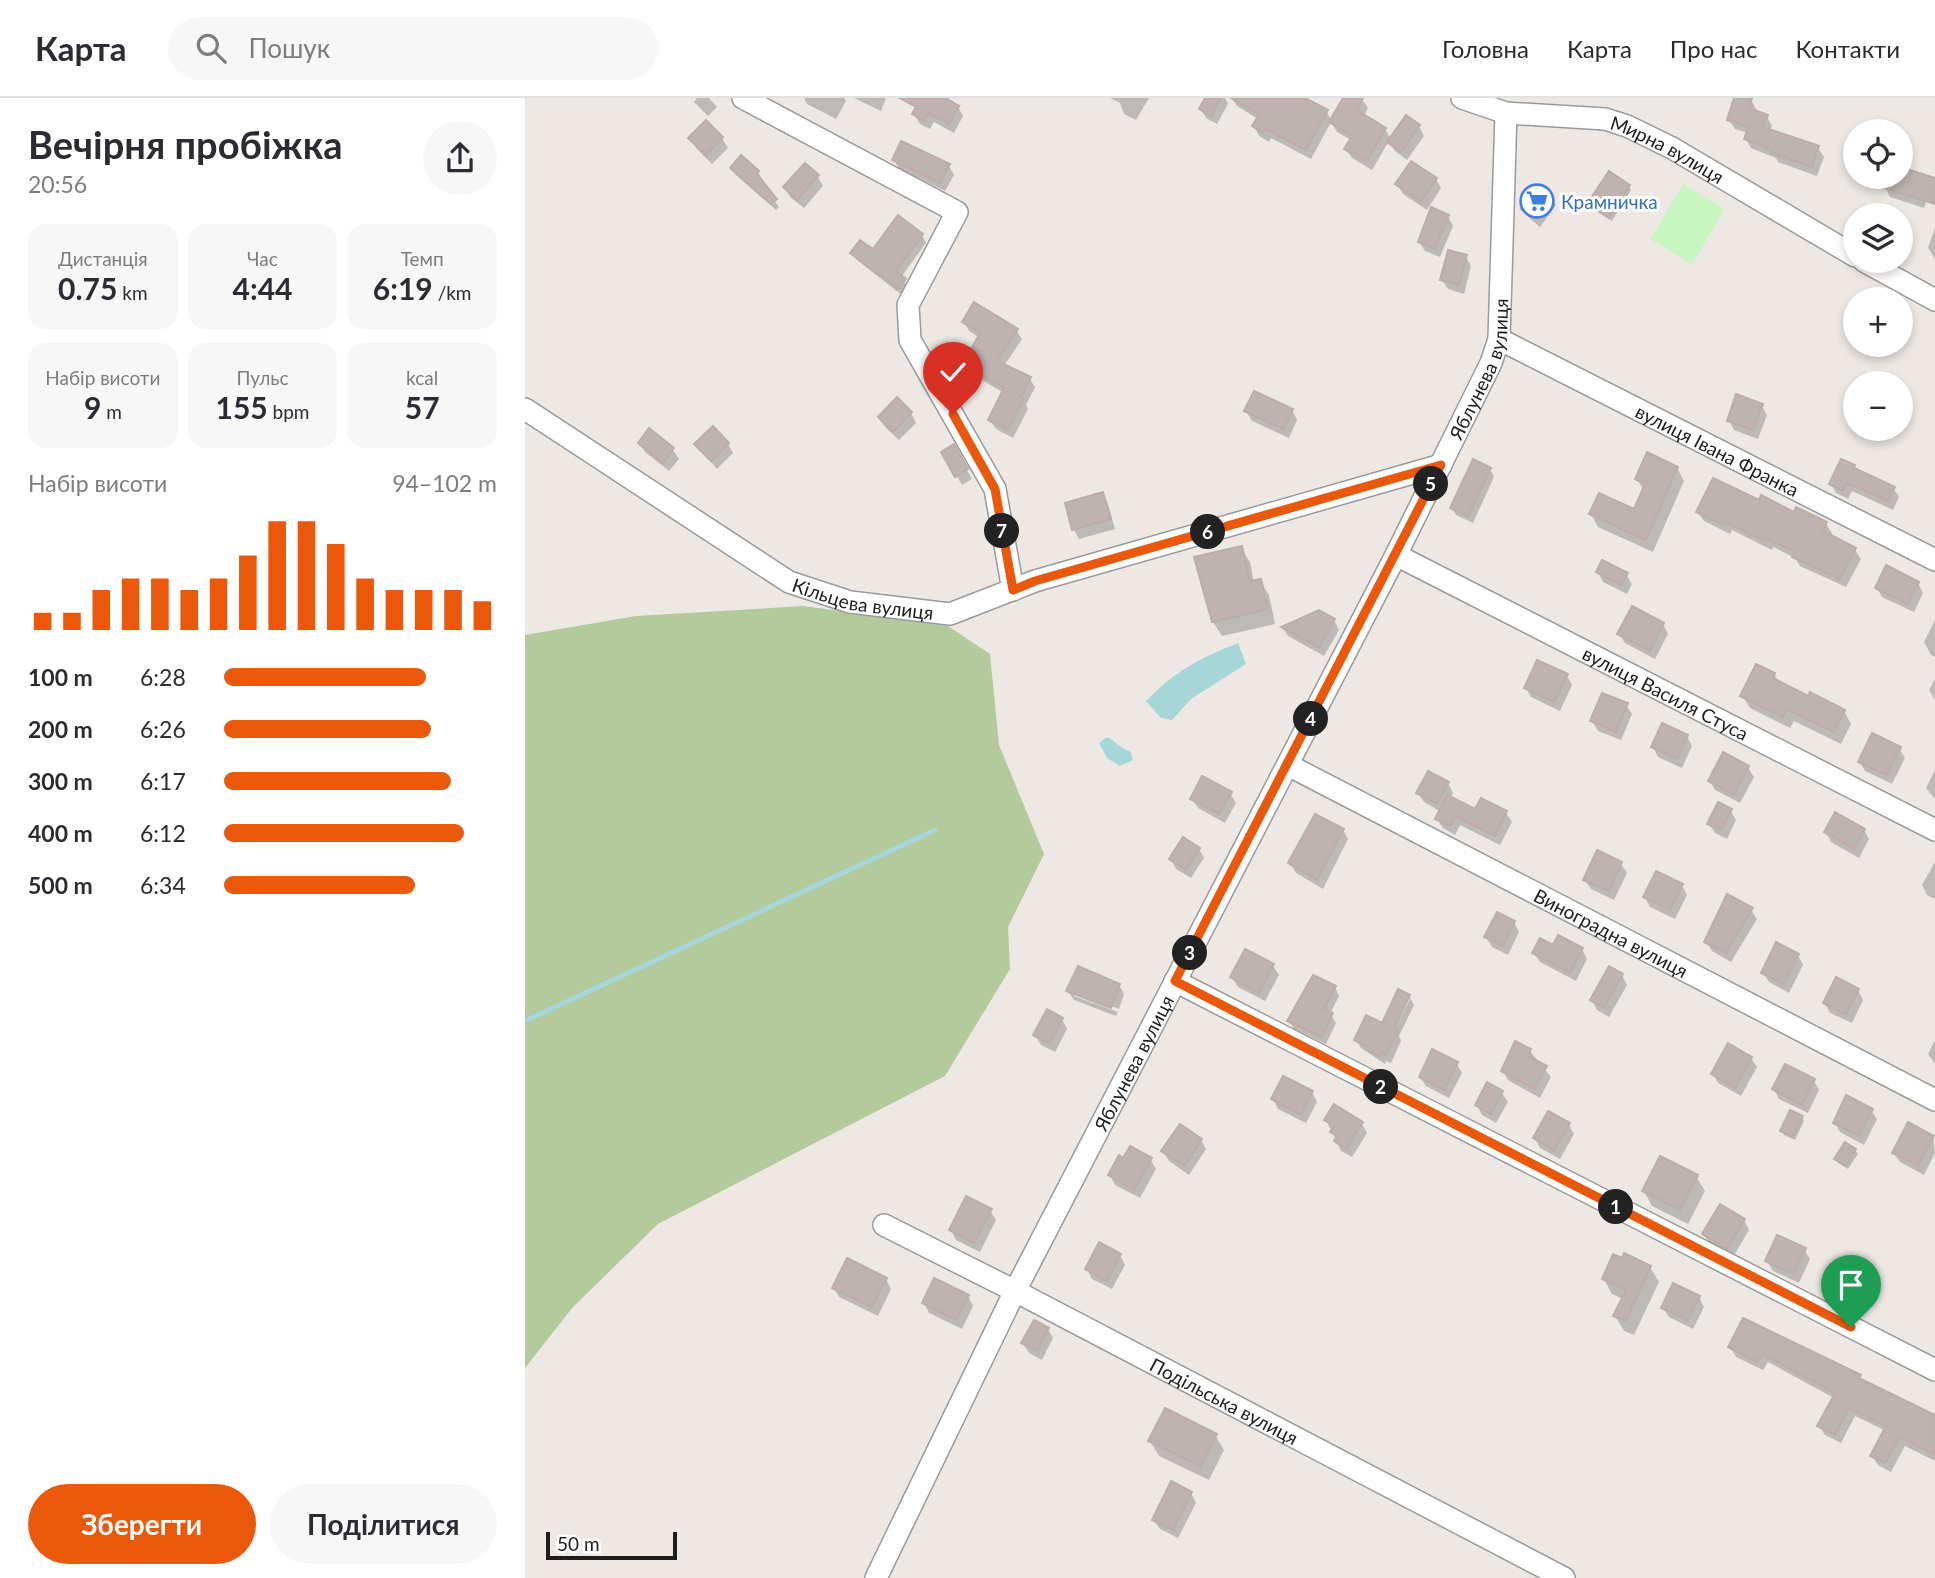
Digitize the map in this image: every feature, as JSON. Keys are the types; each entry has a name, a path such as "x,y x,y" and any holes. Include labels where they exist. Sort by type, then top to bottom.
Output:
{"street":[{"path":"743,98 957,212 908,305 910,340 995,489 1013,590"},
{"name":"Мирна вулиця","path":"1462,98 1506,113 1605,119 1627,126 1672,148 1843,249"},
{"name":"Яблунева вулиця","path":"882,1576 1015,1291 1396,555 1491,363 1499,339 1506,113"},
{"path":"1885,273 1935,300"},
{"name":"вулиця Івана Франка","path":"1499,339 1935,561"},
{"name":"Кільцева вулиця","path":"525,409 789,582 850,602 950,614 1048,578 1441,465"},
{"name":"вулиця Василя Стуса","path":"1396,555 1935,830"},
{"name":"Виноградна вулиця","path":"1288,765 1935,1100"},
{"path":"1175,981 1935,1370"},
{"name":"Подільська вулиця","path":"884,1225 1564,1578"}],"green space":[{"path":"1683,184 1725,209 1692,264 1650,239"},
{"path":"804,606 948,626 990,654 999,745 1044,854 1008,927 1010,969 945,1076 658,1224 573,1307 525,1368 525,635 636,616"}],"water":[{"path":"1238,643 1246,664 1191,699 1172,720 1161,718 1146,701 1189,666"},
{"path":"1107,737 1130,751 1133,760 1120,766 1107,758 1099,743"}],"building":[{"path":"900,98 945,98 959,106 949,124 928,113 924,121 912,114 916,107"},
{"path":"1205,98 1221,98 1211,116 1199,109"},
{"path":"1231,98 1305,98 1328,110 1306,150 1266,129 1263,133 1252,126 1259,115"},
{"path":"1343,98 1363,98 1357,110 1386,128 1366,162 1344,149 1352,136 1329,122"},
{"path":"1734,98 1752,98 1749,108 1768,115 1763,127 1819,146 1812,167 1771,153 1772,150 1744,139 1749,127 1727,120"},
{"path":"1406,115 1420,125 1401,152 1387,142"},
{"path":"706,120 723,137 706,155 688,138"},
{"path":"901,141 950,164 940,183 892,160"},
{"path":"741,155 759,171 757,174 777,199 771,204 730,168"},
{"path":"1411,161 1437,178 1421,202 1395,184"},
{"path":"805,163 819,175 797,200 783,187"},
{"path":"1609,171 1630,185 1609,218 1587,204"},
{"path":"1913,171 1935,178 1935,204 1888,189 1913,189"},
{"name":"Крамничка","path":"1539,185 1552,194 1534,218 1521,209"},
{"path":"1431,207 1449,215 1435,249 1418,242"},
{"path":"898,215 923,234 896,271 906,279 898,289 850,253 860,240 873,249"},
{"path":"1448,250 1467,255 1459,285 1440,280"},
{"path":"974,302 1018,329 997,361 1031,377 1008,430 988,420 1004,388 963,364 980,333 962,322"},
{"path":"1254,391 1293,409 1284,429 1244,411"},
{"path":"1736,394 1763,404 1753,430 1727,421"},
{"path":"897,397 912,412 893,432 878,417"},
{"path":"713,426 729,443 711,461 694,444"},
{"path":"649,428 674,448 663,463 638,443"},
{"path":"954,444 968,469 955,477 941,452"},
{"path":"1647,452 1678,467 1646,540 1589,514 1599,493 1634,509 1645,484 1635,479"},
{"path":"1473,459 1491,468 1468,517 1450,508"},
{"path":"1841,459 1895,487 1888,501 1847,483 1843,491 1829,484"},
{"path":"1713,478 1759,500 1761,495 1794,512 1796,507 1827,522 1823,531 1856,548 1840,579 1792,557 1795,552 1768,539 1766,542 1726,522 1724,525 1696,512"},
{"path":"1103,492 1111,519 1072,530 1065,503"},
{"path":"1242,546 1250,581 1261,579 1268,609 1212,622 1194,557"},
{"path":"1602,560 1628,573 1621,585 1596,572"},
{"path":"1886,565 1919,582 1908,604 1875,588"},
{"path":"1632,606 1664,623 1650,651 1617,634"},
{"path":"1319,610 1335,619 1319,648 1281,627"},
{"path":"1537,660 1568,674 1554,702 1524,688"},
{"path":"1756,664 1775,673 1773,678 1808,696 1810,692 1845,710 1834,732 1787,709 1783,717 1740,696"},
{"path":"1602,693 1628,703 1616,732 1590,721"},
{"path":"1662,723 1688,735 1677,759 1651,747"},
{"path":"1872,733 1901,747 1887,775 1858,762"},
{"path":"1723,752 1749,766 1734,795 1708,781"},
{"path":"1428,771 1449,782 1437,804 1416,793"},
{"path":"1202,776 1232,792 1219,814 1190,799"},
{"path":"1447,795 1475,809 1481,798 1507,811 1495,836 1455,816 1450,826 1435,819"},
{"path":"1718,802 1732,809 1721,830 1707,824"},
{"path":"1835,812 1865,829 1854,849 1824,832"},
{"path":"1315,814 1344,829 1317,880 1288,863"},
{"path":"1183,837 1200,848 1186,870 1169,859"},
{"path":"1597,850 1622,862 1609,891 1583,880"},
{"path":"1656,871 1683,884 1670,910 1643,897"},
{"path":"1727,894 1753,908 1726,953 1704,942"},
{"path":"1497,912 1515,921 1503,946 1484,937"},
{"path":"1558,935 1583,948 1570,973 1532,953 1540,938 1553,945"},
{"path":"1776,942 1799,954 1784,984 1761,973"},
{"path":"1245,949 1274,964 1259,993 1230,977"},
{"path":"1078,966 1120,984 1111,1008 1066,991"},
{"path":"1609,966 1623,974 1604,1008 1590,1000"},
{"path":"1313,975 1336,986 1324,1009 1333,1013 1322,1037 1287,1021"},
{"path":"1836,977 1859,989 1846,1015 1823,1003"},
{"path":"1398,989 1410,995 1394,1029 1398,1031 1386,1055 1382,1053 1380,1057 1354,1040 1366,1015 1382,1023"},
{"path":"1047,1009 1063,1018 1049,1044 1033,1035"},
{"path":"1515,1041 1531,1049 1528,1056 1547,1066 1534,1089 1501,1071"},
{"path":"1728,1043 1752,1057 1735,1088 1711,1074"},
{"path":"1432,1049 1458,1062 1444,1090 1419,1077"},
{"path":"1785,1064 1815,1079 1802,1105 1772,1089"},
{"path":"1283,1076 1313,1091 1301,1115 1271,1099"},
{"path":"1487,1082 1503,1091 1491,1114 1475,1105"},
{"path":"1846,1095 1873,1109 1859,1136 1833,1123"},
{"path":"1334,1104 1363,1122 1346,1149 1334,1141 1337,1136 1330,1132 1334,1126 1324,1120"},
{"path":"1790,1110 1803,1116 1793,1137 1780,1131"},
{"path":"1548,1111 1570,1123 1554,1151 1533,1138"},
{"path":"1908,1122 1934,1136 1918,1166 1892,1153"},
{"path":"1180,1124 1202,1139 1184,1166 1161,1151"},
{"path":"1845,1142 1856,1149 1846,1166 1834,1159"},
{"path":"1130,1146 1152,1158 1134,1190 1108,1175 1119,1155 1123,1158"},
{"path":"1660,1156 1698,1175 1680,1210 1642,1191"},
{"path":"966,1196 992,1209 974,1243 949,1230"},
{"path":"1720,1204 1745,1219 1727,1249 1702,1234"},
{"path":"1777,1235 1806,1248 1794,1274 1765,1261"},
{"path":"1099,1242 1121,1254 1107,1281 1085,1269"},
{"path":"1624,1253 1651,1266 1626,1321 1613,1316 1626,1290 1602,1279 1613,1254 1622,1258"},
{"path":"847,1258 887,1278 872,1307 832,1288"},
{"path":"934,1278 969,1295 956,1320 922,1303"},
{"path":"1673,1283 1700,1296 1688,1320 1661,1308"},
{"path":"1743,1318 1861,1375 1859,1378 1935,1415 1935,1455 1900,1437 1885,1463 1870,1456 1886,1426 1849,1408 1835,1435 1817,1426 1835,1393 1762,1354 1758,1362 1728,1347"},
{"path":"1034,1320 1049,1328 1037,1351 1021,1343"},
{"path":"1165,1408 1217,1434 1201,1467 1148,1441"},
{"path":"1171,1481 1192,1492 1173,1530 1152,1520"}],"waterway":[{"path":"525,1021 935,830"}],"place":[{"name":"Крамничка","path":"1537,201"}],"route":[{"path":"953,414 995,489 1013,590 1035,581 1441,465 1175,981 1851,1327"}]}
